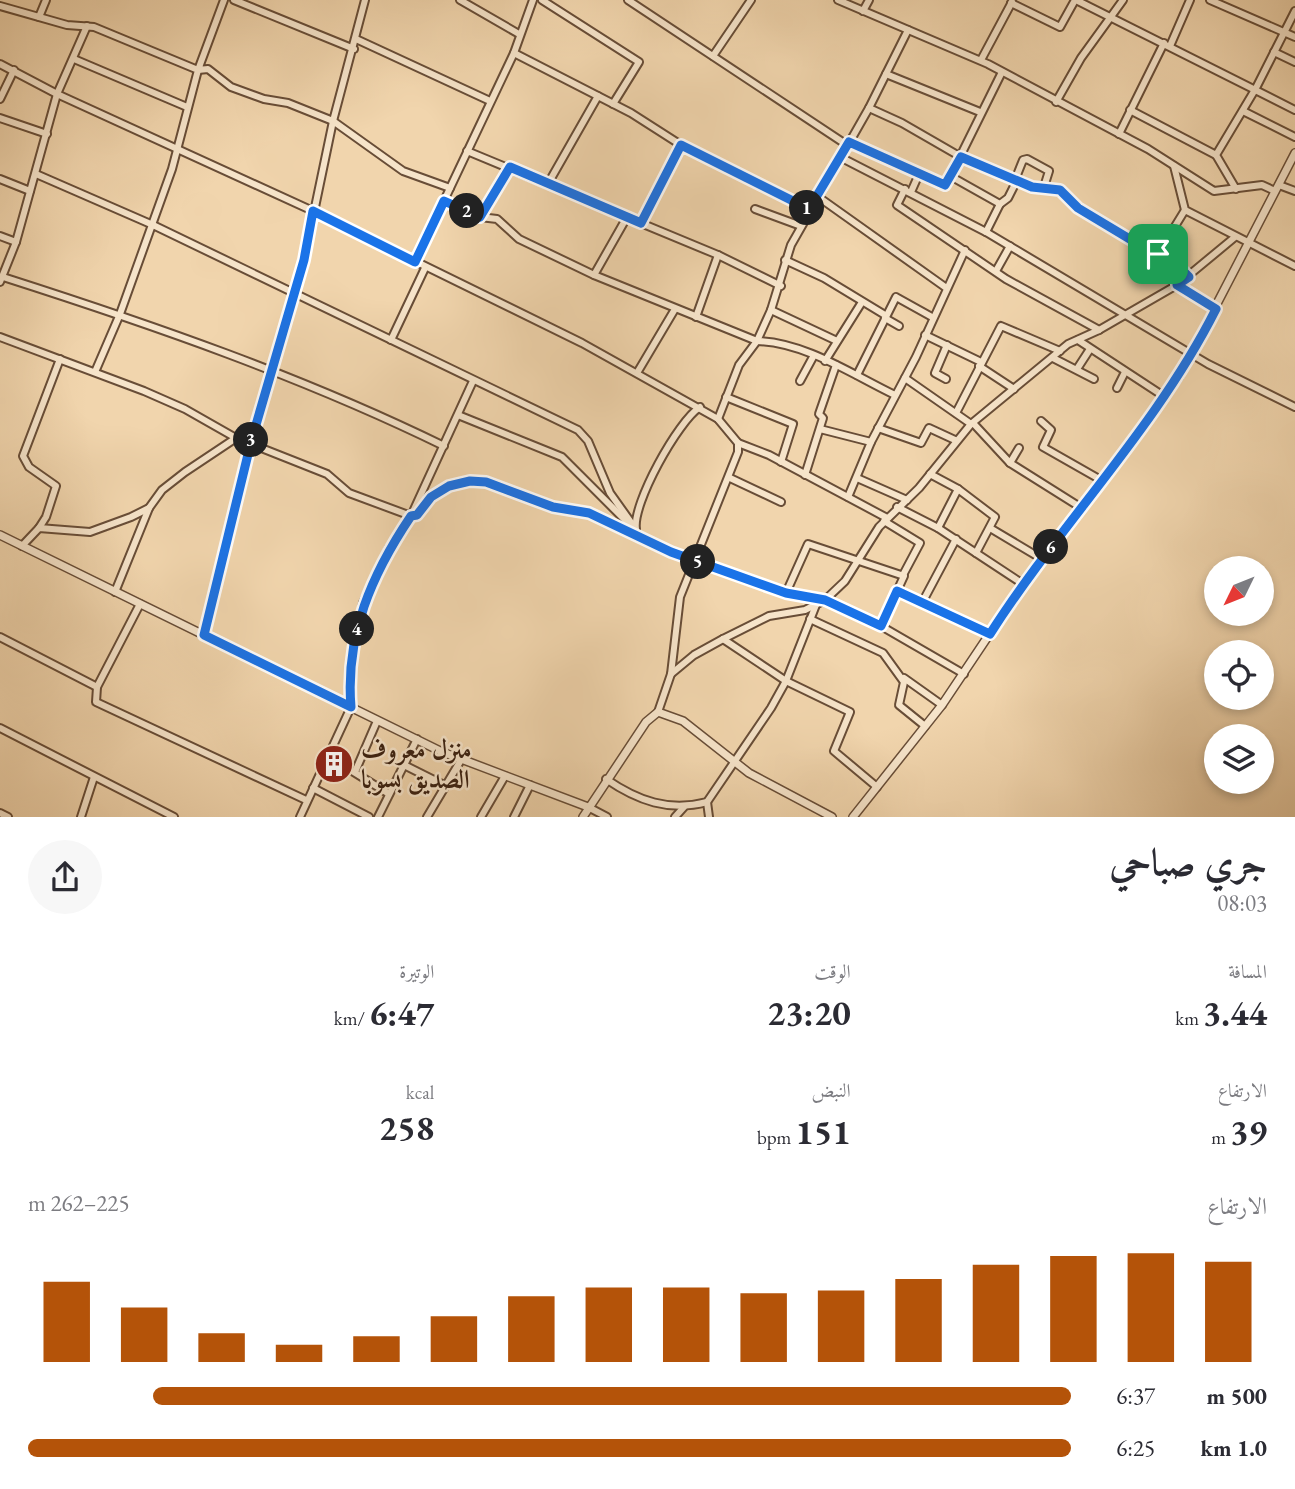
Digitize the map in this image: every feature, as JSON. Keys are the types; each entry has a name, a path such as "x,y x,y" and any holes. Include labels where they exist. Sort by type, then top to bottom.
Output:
{"street":[{"path":"39,17 46,0"},
{"path":"95,372 153,225 198,70 224,0"},
{"path":"234,0 354,49"},
{"path":"204,635 251,442 295,293 333,121 365,0"},
{"path":"460,0 519,34"},
{"path":"415,262 513,53 533,0"},
{"path":"542,0 639,62 613,104"},
{"path":"628,0 848,144 945,185 952,177 980,112 1002,72"},
{"path":"713,56 751,0"},
{"path":"838,0 981,60 1119,134 1214,191 1262,185 1295,191"},
{"path":"863,11 869,0"},
{"path":"981,60 1012,2 1060,27 1076,0 1256,88 1295,110"},
{"path":"1056,102 1081,58 1124,0"},
{"path":"1119,134 1190,0"},
{"path":"1210,0 1295,37"},
{"path":"0,6 67,25 88,26 198,70 208,69 231,87 264,99 288,103 333,121 403,172 450,188"},
{"path":"1216,155 1256,88 1295,12"},
{"path":"88,26 57,94 16,242 2,279 120,314 271,370 393,421 444,446"},
{"path":"718,419 739,365 758,341 781,286 785,260 809,209 869,108 908,30"},
{"path":"356,39 490,101"},
{"path":"1274,52 1295,62"},
{"path":"513,53 613,104 681,145 809,209"},
{"path":"74,60 187,107"},
{"path":"0,64 57,94 313,211 582,343 637,373 654,386 700,407 718,419 738,443 781,462 885,519 920,543 881,626"},
{"path":"0,99 14,69"},
{"path":"886,74 980,112"},
{"path":"549,182 598,96"},
{"path":"869,108 902,123 961,157 1043,190 1060,190 1078,208 1158,254 1189,277"},
{"path":"1130,110 1216,155 1236,189"},
{"path":"1243,111 1295,137"},
{"path":"0,118 47,134"},
{"path":"641,223 681,145"},
{"path":"467,150 549,182 718,255 781,286"},
{"path":"853,817 942,705 1023,584 1165,397 1193,354 1295,153"},
{"path":"840,157 986,232 1193,354 1295,407"},
{"path":"986,232 1000,204 1008,198 1023,160 1027,159 1049,171 1043,190"},
{"path":"1158,254 1185,210 1174,166"},
{"path":"480,217 510,167"},
{"path":"36,173 153,225 473,382 578,430 588,441 603,480 640,535"},
{"path":"919,174 897,205 996,271 1099,330"},
{"path":"952,177 1000,204"},
{"path":"0,179 30,191"},
{"path":"817,196 945,287"},
{"path":"444,201 480,217 497,219 519,239 594,275 758,341 777,342 836,365 895,395"},
{"path":"755,209 801,226"},
{"path":"1185,210 1295,266"},
{"path":"594,275 626,217"},
{"path":"0,236 16,242"},
{"path":"671,674 694,655 769,616 816,605 825,600 845,581 885,519 907,500 972,423 1060,351 1177,285 1236,237"},
{"path":"996,271 1010,246"},
{"path":"848,497 871,442 905,378 945,287 965,250"},
{"path":"696,317 718,255"},
{"path":"785,260 824,278 899,326"},
{"path":"391,340 425,268"},
{"path":"1177,285 1216,309"},
{"path":"857,375 895,297 932,317"},
{"path":"825,361 862,302"},
{"path":"637,373 675,309"},
{"path":"771,310 837,341"},
{"path":"956,413 1002,325 1060,351"},
{"path":"925,335 980,364 1014,389"},
{"path":"0,337 185,409 236,438 327,474 349,493 411,516 417,515 431,497 449,486 478,480 553,507 589,513 692,560 786,593 825,600 881,626 964,674"},
{"path":"1078,340 1165,397"},
{"path":"946,379 935,373 947,345"},
{"path":"1077,369 1090,349"},
{"path":"800,381 814,357"},
{"path":"1053,358 1094,379"},
{"path":"22,546 40,528 56,485 29,467 23,456 60,359"},
{"path":"804,475 820,429 823,418 819,415 836,365"},
{"path":"1117,388 1125,372"},
{"path":"905,378 972,423 1010,463 1080,507"},
{"path":"300,817 351,707 352,662 363,603 389,548 411,516 473,382"},
{"path":"726,397 793,424 781,462"},
{"path":"633,526 663,455 681,424 700,407"},
{"path":"458,415 562,457 633,526"},
{"path":"1041,421 1051,430 1043,447 1101,480"},
{"path":"878,428 920,443 929,428 955,440"},
{"path":"820,429 871,442"},
{"path":"115,592 149,508 162,491 236,438"},
{"path":"583,817 646,722 658,712 671,674 676,616 692,560 730,478 738,443"},
{"path":"1010,463 1019,448"},
{"path":"930,474 958,489 995,517 976,553"},
{"path":"730,478 781,502"},
{"path":"857,478 907,500"},
{"path":"938,528 958,489"},
{"path":"897,507 938,528 1023,584"},
{"path":"40,528 90,532 149,508"},
{"path":"990,528 1042,559"},
{"path":"0,535 377,721 461,760 588,807 607,817"},
{"path":"922,603 956,539"},
{"path":"786,593 808,544 903,575"},
{"path":"897,591 990,634"},
{"path":"140,604 97,687 96,702 306,800"},
{"path":"709,817 707,802 786,681 816,605"},
{"path":"810,619 883,653 902,677 942,705"},
{"path":"0,637 97,687"},
{"path":"723,639 786,681 850,712 834,751 877,787"},
{"path":"902,677 904,686 899,705 925,726"},
{"path":"658,712 677,718 734,763 817,813 832,817"},
{"path":"355,772 377,721"},
{"path":"0,728 174,817"},
{"path":"378,817 417,739"},
{"path":"328,756 390,794"},
{"path":"427,817 461,760"},
{"path":"404,765 446,786"},
{"path":"80,817 94,776"},
{"path":"481,817 505,776"},
{"path":"606,779 641,799 684,807 707,802"},
{"path":"514,817 530,785"},
{"path":"313,788 369,817"},
{"path":"675,817 684,807"},
{"path":"0,813 8,817"}],"place":[{"name":"منزل معروف الصديق بسوبا","path":"334,764"}],"route":[{"path":"849,142 945,185 956,170 961,157 1032,187 1047,191 1058,189 1078,208 1158,254 1189,277 1177,285 1216,309 1179,377 1023,584 990,634 897,591 881,626 825,600 786,593 671,552 589,513 553,507 478,480 449,486 431,497 417,515 411,516 382,560 363,603 356,634 349,687 351,707 204,635 251,442 304,260 313,211 415,262 444,201 480,217 510,167 641,223 664,173 681,145 809,209 849,142"}]}
